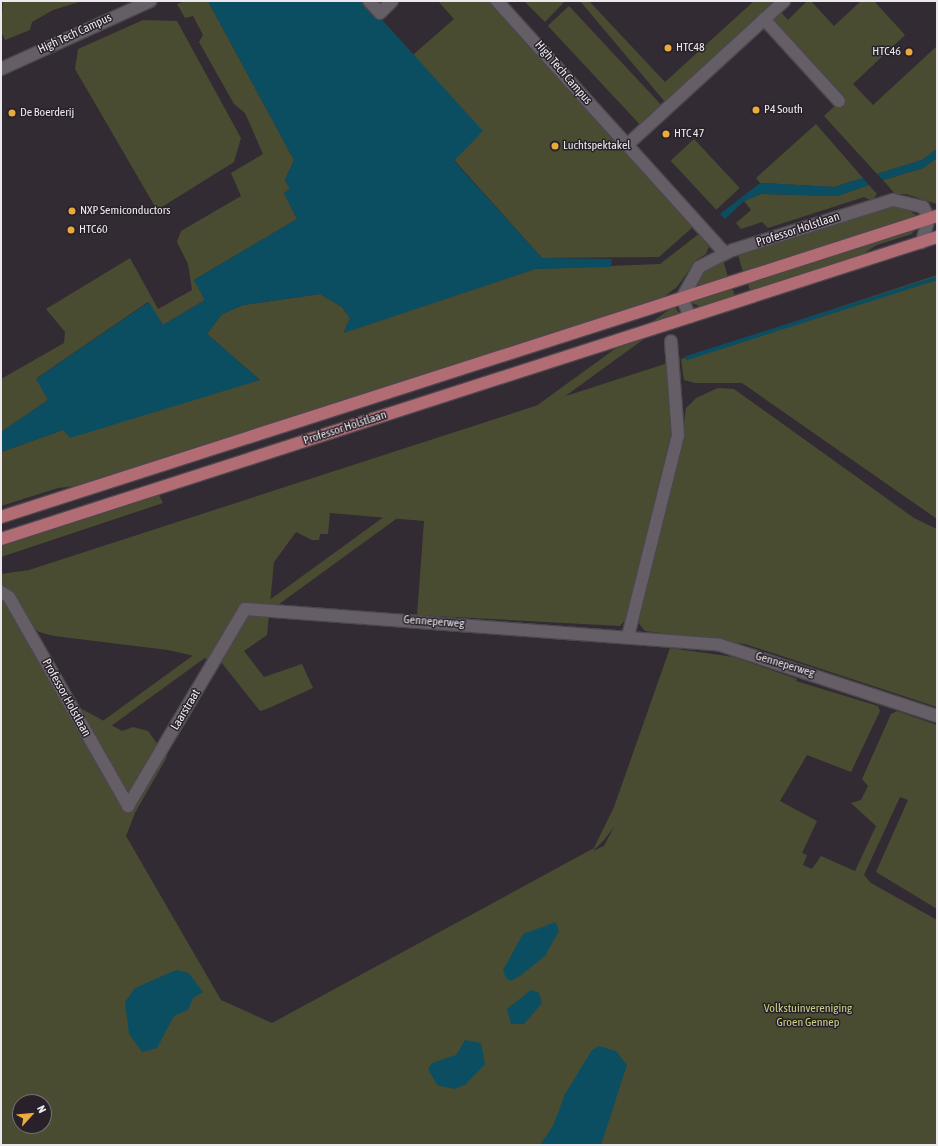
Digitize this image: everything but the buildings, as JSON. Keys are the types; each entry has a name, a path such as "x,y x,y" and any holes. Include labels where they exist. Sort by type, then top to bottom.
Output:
{"main road":[{"name":"Professor Holstlaan","path":"1,517 933,217"},
{"name":"Professor Holstlaan","path":"1,539 937,237"}],"street":[{"name":"High Tech Campus","path":"1,69 150,1"},
{"path":"369,1 380,13 392,1"},
{"name":"High Tech Campus","path":"497,1 725,253"},
{"path":"627,145 784,1"},
{"path":"764,19 838,101"},
{"name":"Professor Holstlaan","path":"682,298 698,267 725,253 893,200 923,207 933,217"},
{"path":"921,243 933,217"},
{"path":"682,298 690,317"},
{"path":"628,636 678,435 671,341"},
{"name":"Professor Holstlaan","path":"1,592 9,597 128,806"},
{"name":"Genneperweg","path":"243,613 245,609 628,636 720,645 937,716"},
{"name":"Laarstraat","path":"128,806 243,613"}],"green space":[{"path":"3,1 82,1 53,10 32,22 30,30 5,40 1,31"},
{"path":"186,1 208,1 294,160 285,180 290,189 284,193 297,219 194,280 205,300 163,325 148,302 37,378 48,400 1,432 1,379 64,343 65,332 46,309 130,258 158,309 192,290 188,264 177,242 181,231 241,196 231,173 263,154 245,113 234,104 199,42 203,35 193,16 185,18 177,4"},
{"path":"438,1 493,1 694,226 659,257 542,258 454,160 414,54 454,19"},
{"path":"524,1 565,1 545,22"},
{"path":"580,1 589,1 665,82 754,1 776,1 665,102"},
{"path":"807,1 811,1 834,26 861,1 874,1 905,35 853,84 873,105 937,46 937,149 922,160 877,174 824,116 843,98 775,26 773,19 780,11 788,20"},
{"path":"569,6 662,105 641,125 548,26"},
{"path":"143,20 177,21 241,138 234,162 157,210 75,69 78,49"},
{"path":"816,124 863,178 834,187 760,183 756,178"},
{"path":"694,139 740,188 716,210 671,161"},
{"path":"937,158 937,204 906,194 895,194 883,180 923,168"},
{"path":"869,185 877,194 872,201 864,197 768,228 762,222 741,229 736,223 751,210 744,201 761,194 837,196"},
{"path":"890,206 906,208 917,216 743,272 738,255"},
{"path":"916,228 912,234 877,245 861,255 750,291 748,283"},
{"path":"700,233 709,247 706,254 696,260 677,287 662,298 85,485 58,488 1,506 1,452 63,430 260,380 207,334 222,314 243,305 320,294 342,307 350,318 344,332 535,269 660,264"},
{"path":"723,260 728,277 692,288 702,270"},
{"path":"937,275 937,519 742,383 695,383 684,380 681,359"},
{"path":"732,287 735,296 702,307 689,302"},
{"path":"674,306 679,313 107,729 102,722"},
{"name":"Volkstuinvereniging Groen Gennep","path":"671,362 674,426 660,494 626,619 620,626 417,615 424,521 330,513 328,534 320,534 319,540 312,540 296,532 274,562 267,635 244,651 264,677 302,664 313,688 260,711 221,662 168,650 54,636 39,632 14,612 62,698 122,731 133,727 148,731 167,757 135,813 126,836 221,1000 272,1023 594,848 614,807 670,648 734,657 797,679 796,681 878,706 880,711 851,772 807,755 780,801 817,821 802,853 807,855 803,865 812,869 821,856 855,871 876,826 851,803 861,800 868,786 862,779 891,714 897,711 937,725 937,909 876,872 908,800 900,797 864,875 871,883 937,920 937,1145 1,1145 1,574 29,570","holes":["614,827 604,846 593,851"]},
{"path":"718,388 734,389 914,518 937,529 937,707 745,644 645,631 640,625 638,619 681,445 686,408 696,398"},
{"path":"159,495 163,503 1,557 1,545"}],"water":[{"path":"208,1 365,1 483,131 454,161 542,258 612,259 611,267 535,269 344,333 350,318 342,307 320,294 243,305 222,314 207,334 260,380 70,438 63,430 1,452 1,432 48,400 36,379 149,302 163,325 205,300 194,280 297,219 284,193 290,189 285,180 294,160"},
{"path":"937,149 937,158 923,168 883,180 877,174 922,160"},
{"path":"863,178 869,185 837,196 761,194 744,201 725,219 720,214 760,183 834,187"},
{"path":"556,922 559,931 545,956 520,976 511,981 506,978 503,970 523,934"},
{"path":"176,970 189,973 203,992 193,998 188,1010 174,1016 157,1048 142,1052 129,1034 125,1002 135,988"},
{"path":"531,990 539,993 542,1003 524,1024 511,1024 507,1009"},
{"path":"465,1040 481,1043 485,1064 465,1085 454,1089 437,1085 428,1069 432,1063 456,1055"},
{"path":"599,1046 616,1051 627,1065 601,1145 540,1145 553,1126 565,1094 592,1050"}],"waterway":[{"path":"687,358 937,278"}],"place":[{"name":"HTC48","path":"668,48"},
{"name":"HTC46","path":"909,52"},
{"name":"P4 South","path":"756,110"},
{"name":"De Boerderij","path":"12,113"},
{"name":"HTC 47","path":"666,134"},
{"name":"Luchtspektakel","path":"555,146"},
{"name":"NXP Semiconductors","path":"72,211"},
{"name":"HTC60","path":"71,230"}]}
